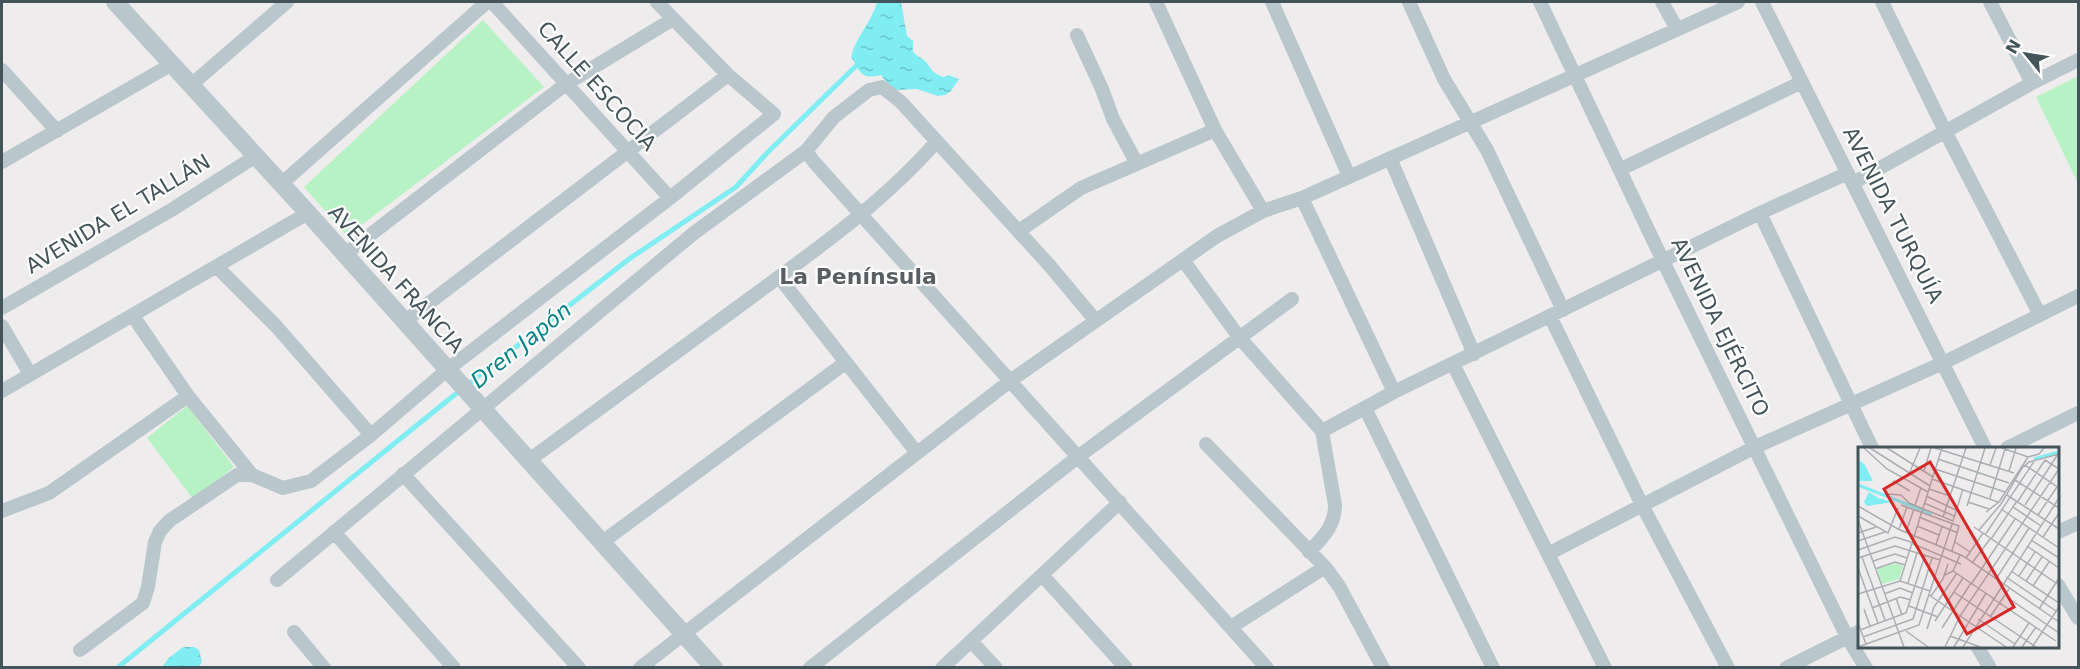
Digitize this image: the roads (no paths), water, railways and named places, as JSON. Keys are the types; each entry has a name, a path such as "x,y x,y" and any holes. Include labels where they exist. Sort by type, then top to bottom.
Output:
{"street":[{"name":"AVENIDA FRANCIA","path":"115,2 308,213 714,668"},
{"path":"191,85 287,2"},
{"path":"281,184 487,2"},
{"name":"CALLE ESCOCIA","path":"492,2 670,198"},
{"path":"80,650 143,603 148,587 155,542 160,531 169,521 237,475 252,475 283,488 311,482 774,114 728,75 657,2"},
{"path":"1156,2 1215,130 1263,212"},
{"path":"1272,2 1349,177"},
{"path":"1409,2 1444,79 1471,121 1486,150 1642,505 1728,668"},
{"name":"AVENIDA EJÉRCITO","path":"1540,2 1663,261 1755,447 1853,634"},
{"path":"1662,2 1677,29"},
{"path":"640,668 1010,381 1217,236 1263,212 1302,198 1738,2"},
{"name":"AVENIDA TURQUÍA","path":"1762,2 1985,447"},
{"path":"1882,2 1945,131 2040,315"},
{"path":"1990,2 2032,83"},
{"path":"344,255 566,84 673,19"},
{"path":"1077,35 1113,119 1136,162"},
{"path":"1322,431 1394,392 1760,213 1850,178 2079,60"},
{"path":"2,162 172,64"},
{"path":"2,70 57,132"},
{"path":"404,322 728,75"},
{"path":"1621,169 1802,82"},
{"path":"277,580 403,474 478,405 694,232 806,151 834,117 869,90 882,87 901,102 1019,231 1096,321"},
{"path":"1019,231 1082,188 1136,162 1215,130"},
{"path":"528,461 779,277 860,214 912,169 937,141"},
{"path":"806,151 1268,668"},
{"name":"AVENIDA EL TALLÁN","path":"2,308 173,209 256,156"},
{"path":"1390,158 1474,354"},
{"path":"1302,198 1394,392"},
{"path":"2,391 308,213"},
{"path":"1760,213 1872,447"},
{"path":"1183,260 1239,337 1322,431 1335,515 1329,530 1309,552"},
{"path":"217,267 276,326 371,435"},
{"path":"779,277 917,453"},
{"path":"1548,554 1755,447 1943,363 2079,296"},
{"path":"810,668 1079,456 1292,299"},
{"path":"133,316 188,396 252,475"},
{"path":"2,326 30,374"},
{"path":"601,543 845,363"},
{"path":"1453,364 1605,668"},
{"path":"2,511 50,492 188,396"},
{"path":"1365,408 1493,668"},
{"path":"2009,447 2079,413"},
{"path":"1206,444 1325,567 1339,585 1383,668"},
{"path":"403,474 579,668"},
{"path":"942,668 1120,502"},
{"path":"2059,532 2079,523"},
{"path":"334,532 454,668"},
{"path":"1232,627 1325,567"},
{"path":"1042,575 1126,668"},
{"path":"2059,587 2079,618"},
{"path":"294,632 324,668"},
{"path":"1786,668 1853,634"},
{"path":"971,641 996,668"},
{"name":"AVENIDA EJÉRCITO","path":"1858,648 1866,668"},
{"path":"1978,648 1990,668"}],"water":[{"path":"877,2 901,2 907,36 913,41 913,52 937,74 959,79 951,91 938,96 917,89 897,90 889,86 881,75 869,77 862,74 851,57 856,42 872,16"},
{"path":"183,647 194,647 199,650 202,662 199,667 162,667 169,658"}],"waterway":[{"name":"Dren Japón","path":"117,668 458,392 629,259 736,187 767,153 861,61"}],"district":[{"name":"La Península","path":"858,276"}]}
